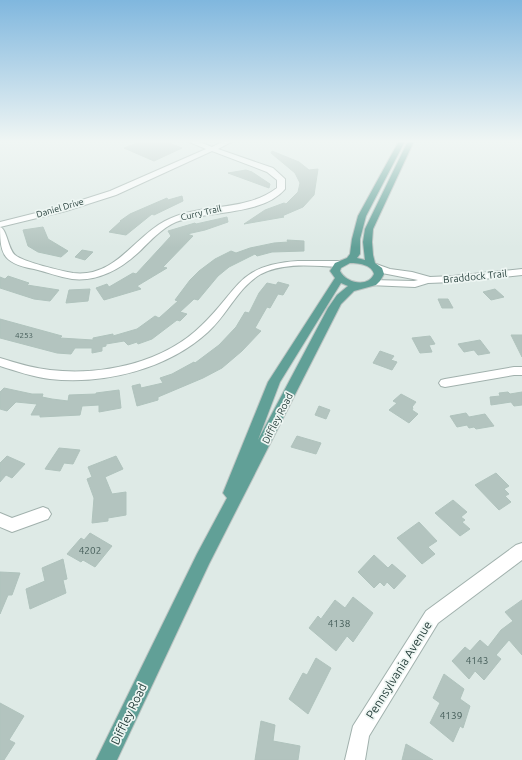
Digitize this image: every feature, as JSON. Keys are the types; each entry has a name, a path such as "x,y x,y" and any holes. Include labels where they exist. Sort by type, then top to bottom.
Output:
{"main road":[{"path":"350,260 355,254 356,238 362,216 383,176"},
{"path":"338,277 351,284 359,285 372,282 379,276 379,271 373,265 367,252 366,240 369,229 394,176"},
{"path":"339,264 350,260 357,260 373,265"},
{"name":"Diffley Road","path":"203,559 274,382 338,277 335,271 339,264"},
{"name":"Diffley Road","path":"106,760 203,559 333,308 341,295 349,288 359,285"}],"street":[{"name":"Daniel Drive","path":"0,224 63,209 113,193 150,176"},
{"name":"Curry Trail","path":"0,230 8,253 20,263 75,276 92,275 110,270 122,263 158,229 172,220 193,214 261,201 274,196 281,189 281,179 278,176"},
{"path":"0,362 26,370 55,375 91,375 127,369 166,356 196,337 214,320 242,283 259,271 277,266 295,265 306,262 339,264"},
{"path":"295,265 338,277"},
{"name":"Braddock Trail","path":"373,265 394,273 411,275 427,280 442,280 522,272"},
{"name":"Braddock Trail","path":"372,282 415,284 427,280"},
{"path":"445,383 514,371 522,371"},
{"path":"0,520 12,525 43,514"},
{"name":"Pennsylvania Avenue","path":"355,760 360,733 432,617 522,551"}],"building":[{"path":"237,176 259,176 270,184 269,188"},
{"path":"297,176 317,176 314,195 303,207 282,216 284,217 244,224 265,210 284,203 286,204 298,192 300,183"},
{"path":"182,196 183,201 154,215 152,214 126,235 109,232 130,214 167,198 168,200"},
{"path":"227,217 228,222 205,230 187,234 193,236 163,267 167,268 137,286 141,289 104,300 96,288 107,284 109,287 133,273 136,274 171,236 168,231 195,223"},
{"path":"43,227 48,239 68,251 61,257 38,252 28,246 23,230"},
{"path":"287,240 304,241 304,251 272,252 257,256 255,254 229,267 218,276 198,300 194,299 180,312 187,314 180,321 177,320 152,339 138,344 137,342 128,345 124,341 106,344 106,346 102,347 102,351 92,353 92,348 75,348 71,354 57,353 0,338 0,319 62,336 60,338 93,340 93,338 113,334 113,336 137,329 155,316 159,318 178,301 175,300 190,280 215,259 231,251 236,253 250,248 288,242"},
{"path":"82,250 93,252 85,260 75,257"},
{"path":"8,276 29,283 27,285 59,290 50,301 34,299 0,288 0,277 5,279"},
{"path":"278,282 289,285 283,295 278,294 270,308 267,307 255,328 261,331 242,351 222,368 203,378 158,397 158,400 137,406 132,386 140,384 141,388 163,383 160,378 172,374 194,362 195,363 219,345 236,327 245,312 249,313 259,293 267,283 276,285"},
{"path":"90,289 88,301 66,303 69,290"},
{"path":"495,289 504,297 491,300 483,292"},
{"path":"438,299 448,299 453,308 442,308"},
{"path":"511,335 522,335 522,357"},
{"path":"430,336 435,344 429,345 432,352 420,353 412,338"},
{"path":"480,340 490,353 478,355 474,350 464,352 458,344"},
{"path":"380,351 394,356 391,360 397,362 392,370 373,363"},
{"path":"4,388 32,394 43,394 42,397 68,401 69,395 96,394 119,390 121,408 99,412 99,405 82,406 80,415 40,417 40,415 31,415 37,404 16,402 7,411 0,409 0,392"},
{"path":"508,392 510,394 522,392 522,405 514,406 511,402 491,405 490,397 500,396 499,393"},
{"path":"401,394 416,402 412,407 412,410 418,414 409,423 389,410 397,403 393,401"},
{"path":"319,406 330,410 326,419 315,415"},
{"path":"466,413 469,417 485,414 494,426 476,429 474,427 469,428 467,425 457,427 450,416"},
{"path":"297,436 321,443 316,454 291,447"},
{"path":"59,448 80,450 73,464 64,463 60,471 45,469"},
{"path":"7,456 25,464 12,478 6,475 0,482 0,463"},
{"path":"116,456 123,469 105,477 112,494 126,492 126,515 108,518 108,521 92,523 94,498 87,479 92,477 88,467"},
{"path":"496,473 509,486 504,489 509,494 505,496 511,502 499,510 475,485"},
{"path":"453,500 467,512 461,517 465,520 462,522 470,529 460,536 435,513"},
{"path":"419,522 437,541 428,547 435,554 422,564 397,538"},
{"path":"90,533 112,546 95,567 83,560 81,562 67,554 81,538 84,540"},
{"path":"374,555 388,568 392,564 406,576 394,589 387,582 384,586 380,582 374,588 358,572"},
{"path":"63,559 67,579 63,580 66,593 30,609 26,589 45,581 42,568"},
{"path":"0,572 20,573 12,595 8,595 0,614"},
{"path":"353,597 373,613 353,642 347,636 336,651 309,628 318,616 321,619 335,600 345,608"},
{"path":"522,600 522,655 509,640 496,655 501,659 484,680 475,671 469,679 452,661 465,647 470,651 480,640 488,647 501,630 513,621 505,612"},
{"path":"316,658 331,668 308,714 289,699 303,673 307,675"},
{"path":"444,674 464,689 460,699 470,706 463,728 460,726 453,742 430,723 440,703 433,698"},
{"path":"0,703 24,716 9,740 15,743 4,760 0,760"},
{"path":"261,721 275,725 273,741 300,746 298,760 255,760"},
{"path":"406,744 433,760 402,760"}]}
